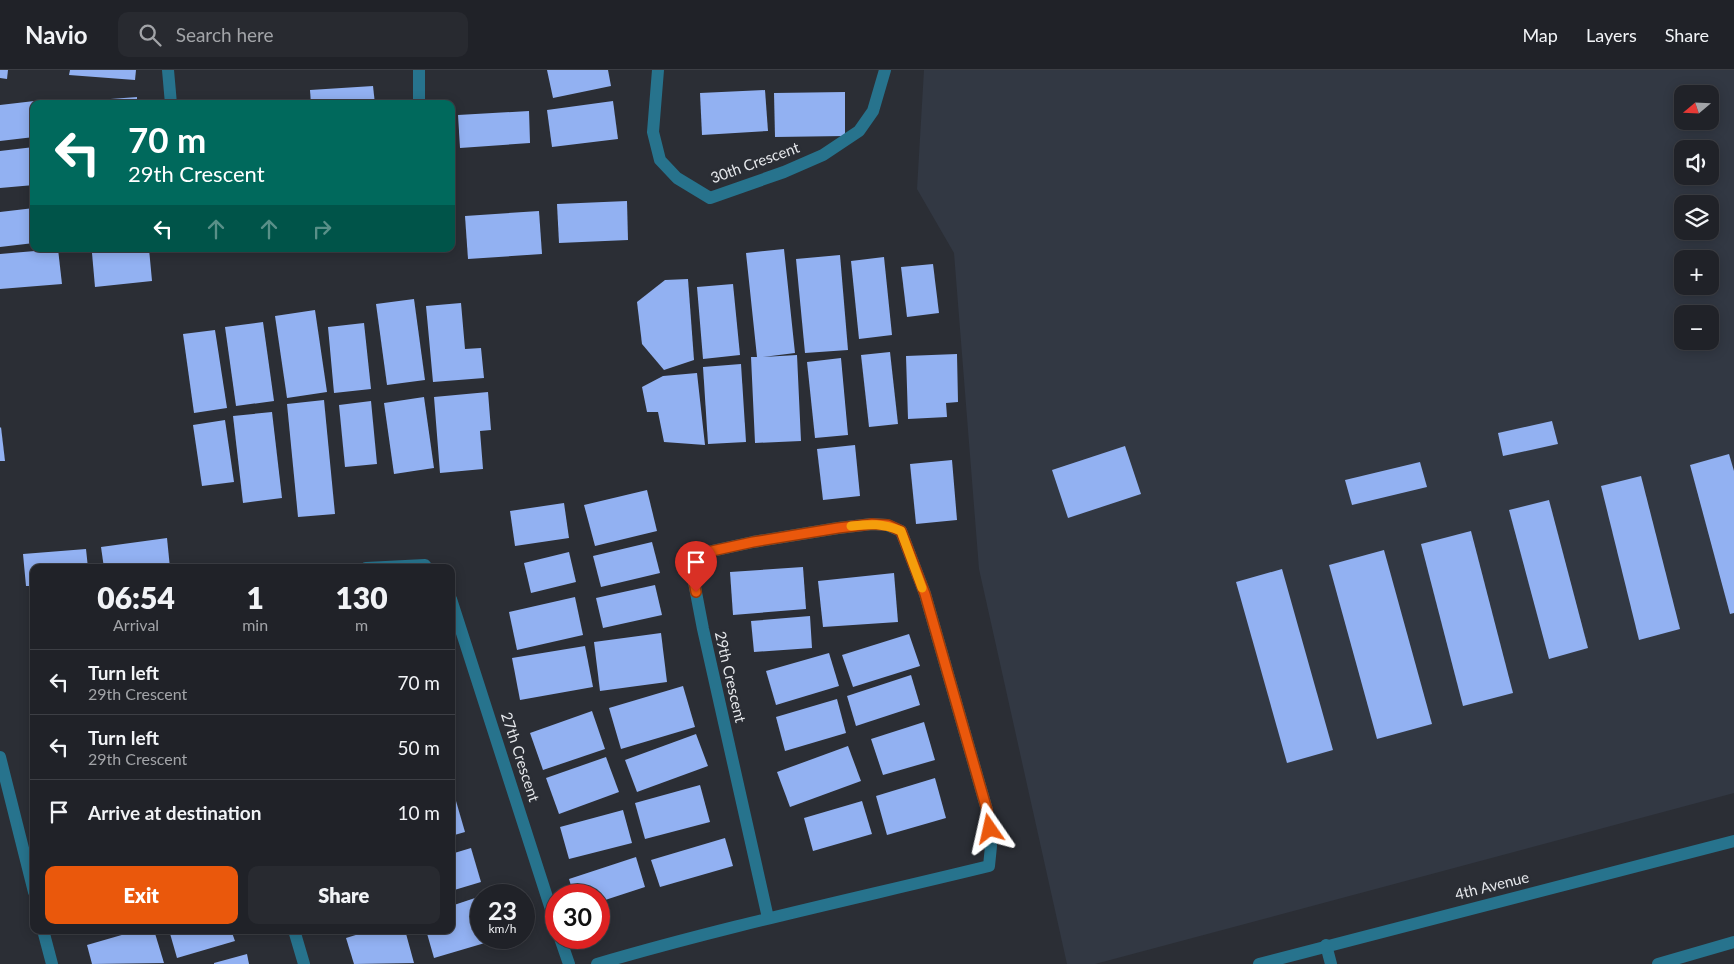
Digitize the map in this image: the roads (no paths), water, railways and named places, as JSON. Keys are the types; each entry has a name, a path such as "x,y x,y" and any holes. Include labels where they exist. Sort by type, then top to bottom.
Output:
{"street":[{"path":"168,70 171,100"},
{"path":"419,70 419,100"},
{"name":"30th Crescent","path":"658,70 653,132 660,160 677,178 710,198 784,172 823,155 859,131 873,111 885,70"},
{"name":"29th Crescent","path":"872,524 888,525 901,531 925,594 987,810 991,846 989,866 768,918 703,629 689,556 753,542 838,528 872,524"},
{"name":"27th Crescent","path":"455,611 545,892"},
{"path":"0,758 30,876"},
{"name":"4th Avenue","path":"1259,964 1734,841"},
{"path":"597,964 657,946 768,918"},
{"path":"44,934 52,964"},
{"path":"295,934 304,964"},
{"path":"1658,964 1734,942"},
{"path":"1326,946 1331,964"},
{"path":"563,949 568,964"}]}
